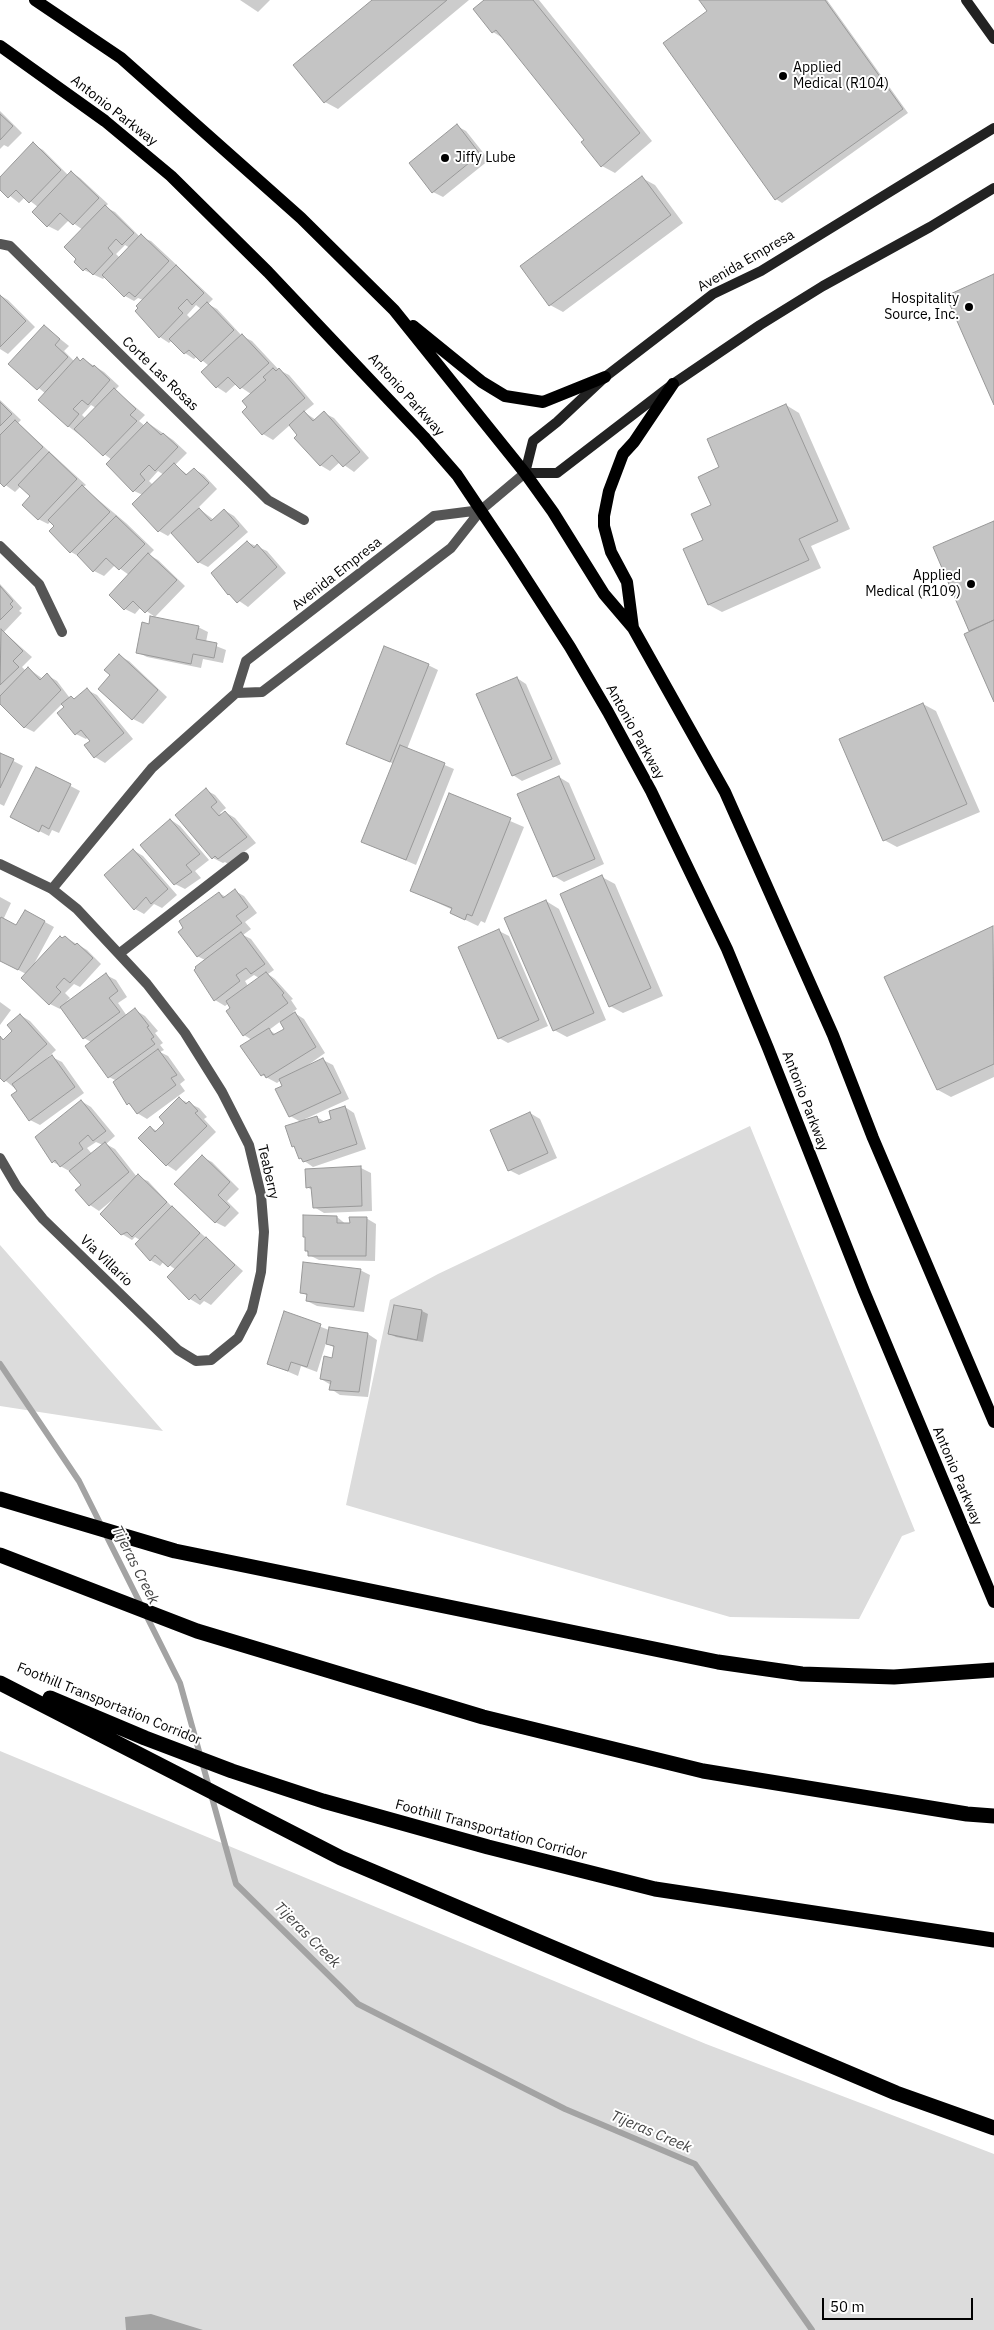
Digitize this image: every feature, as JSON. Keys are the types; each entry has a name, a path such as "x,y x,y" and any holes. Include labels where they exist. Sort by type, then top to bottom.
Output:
{"highway":[{"path":"0,1499 166,1549 718,1662 802,1674 894,1677 994,1670"},
{"path":"0,1555 130,1607 272,1655 482,1717 703,1771 967,1814 994,1816"},
{"name":"Foothill Transportation Corridor","path":"0,1677 187,1755 323,1801 488,1847 655,1889 994,1940"},
{"path":"0,1683 342,1858 896,2093 994,2128"}],"main road":[{"path":"35,0 121,58 301,218 394,310 482,382 505,396 543,402 605,377"},
{"path":"966,0 994,39"},
{"name":"Antonio Parkway","path":"0,46 105,121 171,176 347,353 457,475 570,647 651,791 713,920 768,1048 864,1291 994,1602"},
{"name":"Avenida Empresa","path":"525,474 533,440 557,422 605,377 713,294 761,271 994,128"},
{"path":"525,474 557,473 673,384 823,286 930,227 994,188"},
{"path":"394,310 525,474 553,512 604,594 633,628 725,792 833,1035 874,1138 994,1422"},
{"path":"633,628 627,582 610,552 604,526 604,516 609,491 623,454 634,442 673,384"}],"street":[{"name":"Corte Las Rosas","path":"0,244 10,246 268,500 304,520"},
{"path":"52,890 152,768 236,694 262,692 270,686 451,548 481,510 525,474"},
{"name":"Avenida Empresa","path":"236,694 246,662 434,516 481,510"},
{"path":"0,546 39,584 62,632"},
{"path":"120,953 244,857"},
{"name":"Teaberry","path":"0,864 52,890 77,909 120,953 185,1032 222,1092 249,1145 261,1195 264,1232 261,1272 252,1310 238,1338 211,1360"},
{"name":"Via Villario","path":"0,1158 17,1187 43,1220 178,1350 196,1361 211,1360"}],"shaded area":[{"path":"750,1126 915,1531 902,1536 859,1619 730,1617 346,1505 390,1300 438,1274"},
{"path":"0,1245 163,1431 0,1406"},
{"path":"0,1751 706,2044 994,2154 994,2330 0,2330"},
{"path":"151,2314 203,2330 126,2330 125,2317"}],"building":[{"path":"372,0 447,0 324,103 293,65"},
{"path":"484,0 533,0 640,133 601,167 581,142 584,140 496,30 492,33 473,9"},
{"name":"Applied Medical (R104)","path":"699,0 825,0 903,109 775,200 663,43 707,11"},
{"path":"0,114 13,126 0,140"},
{"name":"Jiffy Lube","path":"457,124 480,154 432,193 409,163"},
{"path":"33,142 61,170 29,203 16,190 8,198 0,190 0,177"},
{"path":"71,171 99,198 73,225 60,213 47,227 32,212"},
{"path":"642,176 671,215 549,306 520,266"},
{"path":"105,205 134,233 122,245 116,239 108,248 113,254 93,275 86,268 83,271 74,262 76,259 64,247"},
{"path":"141,234 169,261 135,297 129,292 124,297 102,275"},
{"path":"176,265 204,293 192,305 187,299 178,308 183,313 159,338 135,311 138,308 136,306"},
{"path":"994,274 994,405 946,296"},
{"path":"0,295 26,321 0,347"},
{"path":"207,302 234,330 201,362 189,350 184,354 169,339"},
{"path":"44,325 60,339 55,345 68,357 37,390 8,364"},
{"path":"242,334 269,363 240,389 228,377 216,388 201,372"},
{"path":"77,357 80,361 83,358 93,367 94,365 110,380 88,405 82,400 73,409 79,414 68,427 38,400"},
{"path":"273,368 276,371 279,368 305,398 262,435 242,412 247,407 242,401 266,380 263,377"},
{"path":"114,388 136,409 130,415 137,421 103,456 74,429"},
{"path":"0,402 12,414 0,426"},
{"path":"786,404 838,521 799,539 809,560 708,605 683,549 703,540 691,514 711,505 698,477 719,467 707,439"},
{"path":"304,411 313,421 324,411 360,452 343,467 332,455 320,466 294,438 297,435 289,425"},
{"path":"15,420 43,447 4,487 0,483 0,435"},
{"path":"147,422 178,447 155,471 149,465 140,474 145,480 133,492 106,464"},
{"path":"49,452 77,479 38,520 22,505 30,496 18,485"},
{"path":"174,463 186,475 194,468 209,483 158,532 132,504"},
{"path":"82,485 110,512 70,553 49,531 54,526 48,520"},
{"path":"199,508 211,521 224,509 239,526 198,563 171,533"},
{"path":"116,516 145,544 119,570 106,558 93,572 77,555"},
{"name":"Applied Medical (R109)","path":"994,521 994,620 969,631 933,547"},
{"path":"247,541 254,548 257,544 277,567 237,603 228,595 211,573"},
{"path":"148,553 177,580 145,613 133,601 124,610 109,595"},
{"path":"0,586 13,601 10,604 13,607 0,620"},
{"path":"150,616 199,626 196,639 217,643 214,658 193,654 191,664 136,653 142,622 149,624"},
{"path":"994,620 994,702 964,634"},
{"path":"1,629 23,651 13,661 19,667 0,685"},
{"path":"384,646 429,664 390,762 346,744"},
{"path":"119,654 158,690 132,720 98,689 110,675 104,670"},
{"path":"28,667 40,680 47,673 61,690 24,728 0,704 0,696"},
{"path":"517,677 552,759 512,776 476,694"},
{"path":"87,688 124,733 94,758 84,745 90,741 81,730 75,735 57,713 64,707 61,704 71,696 74,699"},
{"path":"923,703 967,804 883,841 839,739"},
{"path":"400,745 445,763 406,860 361,842"},
{"path":"0,753 14,759 0,788"},
{"path":"36,767 71,784 49,829 42,825 39,832 10,817"},
{"path":"559,776 595,859 553,877 517,794"},
{"path":"206,788 217,802 211,807 219,816 225,811 247,837 218,859 215,856 212,859 175,815"},
{"path":"449,793 511,818 472,916 467,914 465,920 450,913 452,908 410,891"},
{"path":"170,819 200,854 186,865 192,872 174,885 140,845"},
{"path":"133,849 168,889 151,904 146,897 134,910 104,875"},
{"path":"602,875 651,988 609,1007 560,894"},
{"path":"235,889 248,907 236,916 242,923 197,957 178,932 183,928 179,921 219,892 223,898"},
{"path":"546,900 594,1013 553,1031 504,918"},
{"path":"25,910 45,921 18,970 0,961 0,919 1,917 16,925"},
{"path":"993,926 994,1064 937,1090 884,977"},
{"path":"499,929 539,1020 498,1039 458,947"},
{"path":"241,932 265,964 251,974 246,968 236,975 240,981 214,1001 194,970 195,967"},
{"path":"60,936 62,938 65,936 75,945 77,943 93,958 70,983 64,978 56,987 61,992 49,1005 21,978"},
{"path":"266,972 284,993 282,995 288,1003 243,1036 226,1011 230,1008 226,1001"},
{"path":"106,973 118,991 109,998 120,1012 83,1039 60,1007"},
{"path":"135,1008 149,1026 147,1027 154,1037 151,1039 155,1044 108,1078 85,1046"},
{"path":"295,1012 316,1047 266,1078 264,1074 261,1076 240,1046 269,1028 273,1035 284,1029 280,1022"},
{"path":"20,1014 47,1044 4,1082 0,1078 0,1036 3,1040 12,1031 7,1025"},
{"path":"158,1049 177,1075 171,1078 176,1085 137,1114 129,1103 127,1105 113,1082"},
{"path":"52,1055 75,1087 29,1121 11,1095 17,1091 12,1084"},
{"path":"323,1058 341,1093 289,1117 275,1089 282,1086 279,1079"},
{"path":"179,1097 186,1104 189,1101 198,1111 195,1113 207,1126 166,1166 138,1138 150,1126 155,1132 164,1123 159,1117"},
{"path":"81,1100 106,1131 93,1141 88,1135 79,1143 83,1149 60,1167 55,1160 52,1163 35,1137"},
{"path":"345,1106 357,1144 303,1162 301,1158 299,1159 294,1146 292,1147 285,1126 317,1116 319,1123 331,1119 329,1111"},
{"path":"530,1112 548,1153 508,1171 490,1130"},
{"path":"105,1142 129,1172 89,1206 75,1190 81,1185 69,1171"},
{"path":"202,1155 230,1182 218,1195 230,1207 215,1223 174,1184"},
{"path":"361,1166 362,1206 313,1208 311,1187 306,1188 305,1169"},
{"path":"138,1174 167,1202 132,1237 127,1232 121,1235 100,1214"},
{"path":"172,1206 200,1233 168,1267 155,1255 150,1261 135,1244"},
{"path":"303,1215 337,1216 337,1223 350,1223 349,1217 367,1217 366,1256 308,1256 308,1251 305,1251 305,1237 303,1237"},
{"path":"206,1237 235,1265 200,1300 195,1294 189,1300 167,1277"},
{"path":"303,1262 361,1269 354,1307 306,1301 307,1294 300,1293"},
{"path":"394,1305 422,1310 417,1340 388,1334"},
{"path":"284,1311 321,1324 307,1367 291,1362 288,1371 267,1364"},
{"path":"329,1327 368,1333 359,1392 329,1390 331,1381 320,1379 324,1356 332,1358 334,1346 326,1344"}],"waterway":[{"name":"Tijeras Creek","path":"0,1364 79,1481 180,1683 236,1884 358,2004 565,2109 695,2164 812,2330"}],"place":[{"name":"Applied Medical (R104)","path":"783,76"},
{"name":"Jiffy Lube","path":"445,158"},
{"name":"Hospitality Source, Inc.","path":"969,307"},
{"name":"Applied Medical (R109)","path":"971,584"}]}
